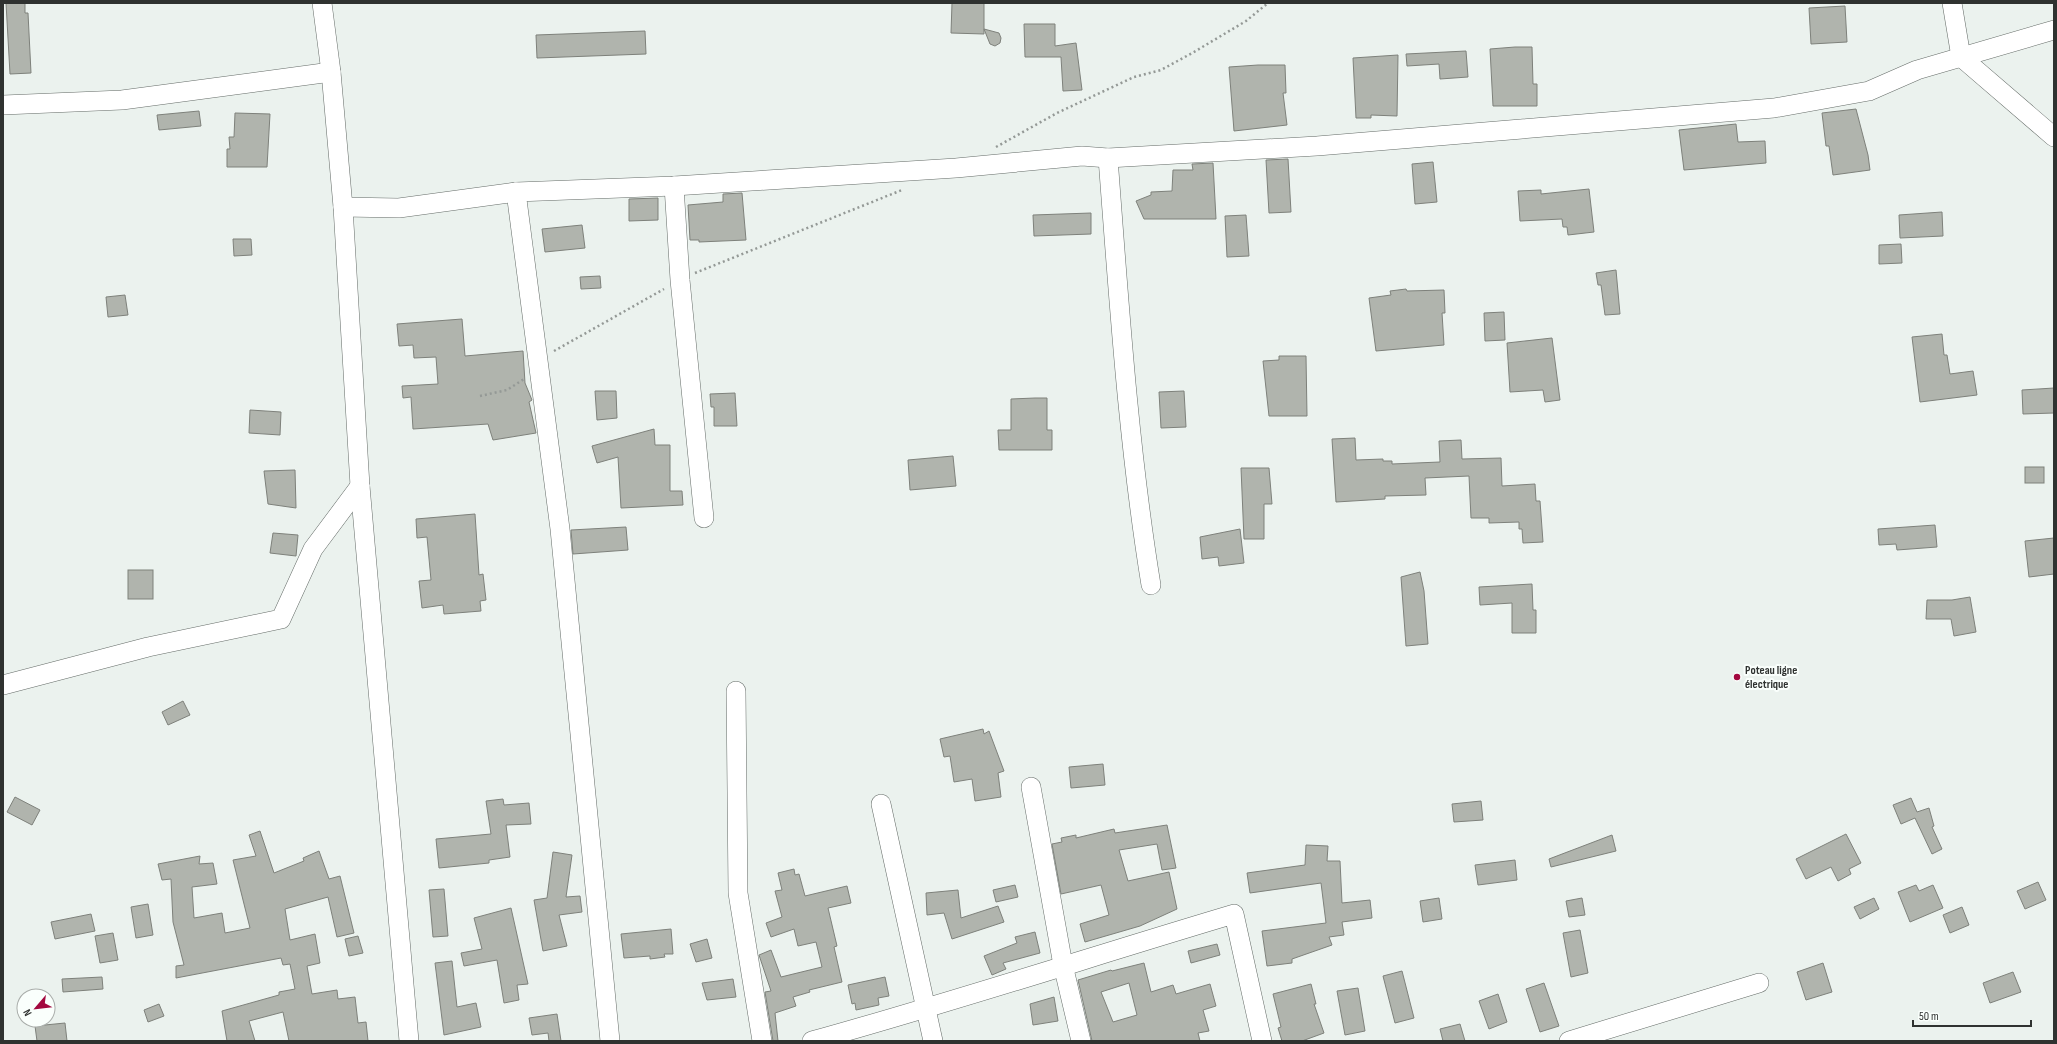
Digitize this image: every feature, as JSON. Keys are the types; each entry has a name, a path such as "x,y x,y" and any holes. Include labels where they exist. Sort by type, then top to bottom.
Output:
{"street":[{"path":"322,3 331,72 343,207 360,486 409,1041"},
{"path":"1952,3 1960,57 2054,137"},
{"path":"343,207 399,208 516,192 674,186 956,168 1082,156 1108,158 1317,146 1774,108 1869,90 1917,70 2054,30"},
{"path":"3,105 122,100 331,72"},
{"path":"1108,158 1122,347 1140,516 1151,585"},
{"path":"674,186 680,280 704,518"},
{"path":"516,192 560,529 610,1041"},
{"path":"3,685 148,647 281,619 313,549 360,486"},
{"path":"736,691 738,893 762,1041"},
{"path":"1031,787 1063,965 1081,1041"},
{"path":"881,804 933,1041"},
{"path":"812,1041 926,1009 1063,965 1234,914 1262,1041"},
{"path":"1569,1041 1759,982"}],"path":[{"path":"990,150 1057,113 1134,77 1161,70 1246,21 1268,3"},
{"path":"480,396 507,390 525,378 538,360 680,280 905,188"}],"building":[{"path":"6,3 25,3 25,13 28,13 31,73 10,74"},
{"path":"952,3 984,3 984,34 951,33"},
{"path":"1845,6 1847,42 1811,44 1809,8"},
{"path":"1024,24 1055,24 1055,46 1076,43 1082,90 1063,91 1061,57 1025,57"},
{"path":"984,29 999,33 1001,38 1000,43 995,46 990,44"},
{"path":"645,31 646,54 537,58 536,35"},
{"path":"1532,47 1533,84 1537,84 1537,106 1493,106 1490,49"},
{"path":"1466,51 1468,77 1440,79 1439,64 1407,66 1406,54"},
{"path":"1398,55 1397,116 1371,115 1371,118 1356,118 1353,58"},
{"path":"1285,65 1286,93 1283,93 1287,125 1234,131 1229,67"},
{"path":"1856,109 1868,155 1870,170 1833,175 1829,146 1826,146 1822,113"},
{"path":"199,111 201,126 159,130 157,115"},
{"path":"235,113 270,114 267,167 227,167 227,149 230,149 229,137 234,137"},
{"path":"1736,124 1738,142 1765,141 1766,163 1684,170 1679,130"},
{"path":"1288,159 1291,212 1269,213 1266,160"},
{"path":"1433,162 1437,202 1415,204 1412,164"},
{"path":"1213,163 1216,219 1144,219 1136,201 1151,195 1151,192 1172,191 1173,170 1193,170 1192,164"},
{"path":"1589,189 1594,232 1568,235 1567,227 1563,227 1562,219 1520,221 1518,191 1541,190 1541,194"},
{"path":"742,193 746,240 699,242 699,240 690,240 688,205 723,202 723,194"},
{"path":"658,198 658,220 629,221 629,199"},
{"path":"1942,212 1943,236 1900,238 1899,215"},
{"path":"1091,213 1091,234 1034,236 1033,215"},
{"path":"1246,215 1249,256 1227,257 1225,216"},
{"path":"582,225 585,248 545,252 542,229"},
{"path":"233,239 251,239 252,255 234,256"},
{"path":"1901,244 1902,263 1879,264 1879,245"},
{"path":"1616,270 1620,314 1605,315 1601,285 1598,285 1596,273"},
{"path":"600,276 601,288 581,289 580,277"},
{"path":"1406,289 1407,291 1444,290 1445,313 1442,313 1444,345 1376,351 1369,298 1391,295 1390,291"},
{"path":"125,295 128,315 108,317 106,297"},
{"path":"1504,312 1505,340 1485,341 1484,313"},
{"path":"462,319 465,356 523,351 525,383 532,400 529,402 536,433 493,440 488,424 413,429 411,397 403,398 402,386 438,384 436,357 414,358 413,345 399,346 397,324"},
{"path":"1942,334 1944,355 1947,355 1950,374 1973,371 1977,395 1920,402 1912,337"},
{"path":"1552,338 1560,400 1545,402 1543,390 1510,392 1507,343"},
{"path":"1279,356 1306,356 1307,416 1269,416 1263,361 1279,360"},
{"path":"2054,388 2054,413 2023,414 2022,390"},
{"path":"595,391 616,391 617,418 597,420"},
{"path":"1184,391 1186,427 1161,428 1159,392"},
{"path":"735,393 737,426 714,426 714,407 711,407 710,394"},
{"path":"1047,398 1047,430 1052,430 1052,450 999,450 998,430 1011,430 1011,399"},
{"path":"250,410 281,412 280,435 249,433"},
{"path":"654,429 655,445 670,445 670,491 682,491 683,505 621,508 618,457 597,463 592,446"},
{"path":"1355,438 1356,460 1383,459 1383,461 1392,461 1392,464 1440,462 1439,441 1461,440 1462,459 1501,458 1502,486 1535,484 1536,501 1540,501 1543,542 1523,543 1522,529 1519,529 1519,522 1489,523 1489,518 1471,518 1469,476 1425,478 1426,495 1385,496 1385,499 1336,502 1332,439"},
{"path":"953,456 956,486 910,490 908,460"},
{"path":"2025,467 2044,467 2044,483 2025,483"},
{"path":"1241,468 1269,468 1272,504 1264,504 1264,539 1244,539"},
{"path":"295,470 296,508 268,504 264,471"},
{"path":"475,514 479,575 483,574 486,600 480,601 481,611 444,614 443,605 422,608 419,581 431,580 427,537 417,538 416,519"},
{"path":"1935,525 1937,547 1897,550 1896,544 1879,545 1878,529"},
{"path":"626,527 628,550 573,554 571,530"},
{"path":"1240,529 1244,563 1219,566 1218,557 1202,559 1200,537"},
{"path":"273,533 298,535 296,556 270,553"},
{"path":"2054,538 2054,574 2029,577 2025,541"},
{"path":"128,570 153,570 153,599 128,599"},
{"path":"1420,572 1424,591 1428,644 1406,646 1401,577"},
{"path":"1532,584 1533,610 1536,610 1536,633 1512,633 1512,603 1480,605 1479,587"},
{"path":"1970,597 1976,632 1954,636 1951,619 1926,619 1927,600 1952,600"},
{"path":"183,701 190,715 168,725 162,712"},
{"path":"983,729 984,734 989,731 1004,771 998,773 1001,797 975,801 972,779 954,782 950,756 944,757 940,739"},
{"path":"1103,764 1105,785 1071,788 1069,767"},
{"path":"15,797 40,810 32,825 7,812"},
{"path":"1911,798 1917,812 1929,808 1934,826 1932,827 1942,849 1932,854 1915,818 1901,824 1893,805"},
{"path":"503,799 504,805 529,803 531,824 506,825 510,857 489,860 489,863 439,868 436,839 491,834 486,801"},
{"path":"1481,801 1483,820 1454,822 1452,804"},
{"path":"1167,825 1176,868 1162,870 1157,844 1119,850 1128,881 1169,872 1177,909 1140,926 1085,942 1080,924 1109,915 1101,885 1061,894 1052,844 1062,842 1061,838 1076,835 1076,838 1114,829 1115,833"},
{"path":"260,831 274,873 304,861 303,858 319,851 329,879 340,876 354,933 337,937 328,897 285,909 290,940 315,934 320,963 307,966 312,994 337,990 338,999 355,997 358,1023 366,1022 368,1041 289,1041 283,1012 249,1021 255,1041 227,1041 222,1011 279,995 279,992 295,989 290,964 283,965 281,958 176,978 176,966 184,965 173,922 171,879 162,880 158,864 200,856 199,864 213,863 217,884 192,887 194,918 222,913 225,933 250,928 233,860 256,856 249,835"},
{"path":"1846,834 1861,863 1849,869 1851,874 1838,881 1831,867 1806,879 1796,859"},
{"path":"1612,835 1616,851 1551,867 1549,859"},
{"path":"1306,845 1328,846 1327,861 1340,861 1342,903 1370,900 1372,918 1342,922 1344,935 1329,937 1332,945 1292,959 1292,963 1267,966 1262,931 1326,923 1321,883 1250,893 1247,873 1305,865"},
{"path":"553,852 572,855 566,897 580,896 582,912 559,915 567,946 543,951 534,900 547,898"},
{"path":"1515,860 1517,880 1478,885 1475,865"},
{"path":"794,869 795,875 799,874 805,896 847,886 851,903 828,908 837,946 834,947 842,982 809,990 810,992 793,997 796,1006 775,1013 778,1041 773,1041 765,992 771,991 759,955 771,950 781,977 822,967 816,942 798,946 794,929 771,937 766,923 782,917 775,891 782,890 778,873"},
{"path":"2038,882 2046,900 2025,909 2017,891"},
{"path":"1015,885 1018,897 996,902 993,890"},
{"path":"1916,885 1919,891 1933,885 1943,908 1910,922 1898,892"},
{"path":"444,889 448,936 433,937 429,890"},
{"path":"958,890 961,918 998,906 1004,922 952,939 944,913 927,915 926,893"},
{"path":"1439,898 1442,919 1423,922 1420,901"},
{"path":"1582,898 1585,915 1569,917 1566,901"},
{"path":"1874,898 1879,909 1860,919 1854,907"},
{"path":"148,904 153,935 136,938 131,907"},
{"path":"1962,907 1969,925 1950,933 1943,915"},
{"path":"511,908 528,984 517,985 519,1000 504,1003 497,960 464,966 461,953 482,949 474,918"},
{"path":"91,914 95,931 55,939 51,922"},
{"path":"671,929 673,954 664,954 665,957 650,959 650,956 624,958 621,934"},
{"path":"1580,930 1588,973 1571,977 1563,933"},
{"path":"1035,932 1040,953 1003,963 1006,969 992,975 984,956 1017,943 1015,937"},
{"path":"113,933 118,960 100,963 95,936"},
{"path":"358,936 363,953 349,956 345,939"},
{"path":"707,939 712,958 696,962 690,944"},
{"path":"1217,944 1220,955 1191,963 1188,951"},
{"path":"452,961 457,1007 476,1003 481,1027 444,1035 435,963"},
{"path":"1144,963 1151,992 1173,985 1176,994 1210,984 1216,1006 1203,1010 1209,1031 1198,1033 1200,1041 1092,1041 1078,980 1111,970","holes":["1129,983 1137,1015 1113,1022 1101,992"]},
{"path":"1823,963 1832,992 1806,1000 1797,972"},
{"path":"1402,971 1414,1018 1395,1023 1383,976"},
{"path":"2013,972 2021,992 1990,1003 1983,983"},
{"path":"102,977 103,989 63,992 62,979"},
{"path":"885,977 889,996 878,998 879,1005 856,1010 855,1003 852,1004 848,985"},
{"path":"733,979 736,997 707,1000 702,983"},
{"path":"1544,983 1559,1026 1540,1032 1526,989"},
{"path":"1311,984 1316,1004 1314,1004 1324,1033 1302,1041 1282,1041 1278,1028 1281,1027 1273,994"},
{"path":"1358,988 1365,1031 1345,1035 1337,991"},
{"path":"1498,994 1507,1022 1489,1029 1479,1001"},
{"path":"1054,997 1058,1021 1033,1025 1030,1004"},
{"path":"159,1004 164,1016 148,1022 144,1010"},
{"path":"557,1014 561,1041 549,1041 548,1033 532,1035 529,1018"},
{"path":"65,1023 67,1041 37,1041 35,1028 56,1028 56,1024"},
{"path":"1460,1024 1465,1041 1443,1041 1440,1029"}],"place":[{"name":"Poteau ligne électrique","path":"1737,677"}]}
